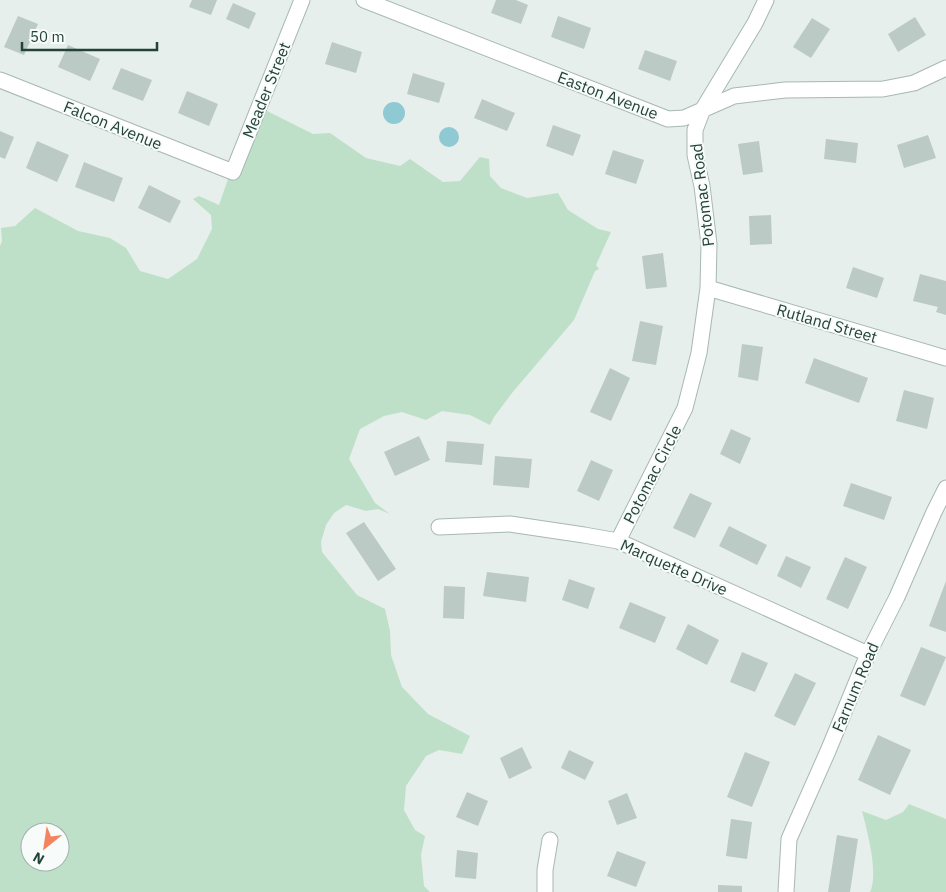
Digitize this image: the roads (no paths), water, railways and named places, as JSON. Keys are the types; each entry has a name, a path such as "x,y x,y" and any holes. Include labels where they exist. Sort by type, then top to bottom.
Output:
{"street":[{"name":"Meader Street","path":"226,170 233,172 302,0"},
{"name":"Easton Avenue","path":"364,0 668,118 684,118 734,96 786,90 883,89 914,83 946,68"},
{"name":"Potomac Road","path":"686,406 699,353 708,288 709,244 702,186 695,155 695,130 704,109 755,23 766,0"},
{"name":"Falcon Avenue","path":"0,80 226,170"},
{"name":"Rutland Street","path":"708,288 946,358"},
{"name":"Potomac Circle","path":"618,541 686,406"},
{"name":"Farnum Road","path":"786,892 789,838 828,751 868,654 940,513 946,488"},
{"name":"Marquette Drive","path":"439,527 510,524 618,541 868,654"},
{"path":"545,892 545,870 550,840"}],"water":[{"path":"390,102 398,102 405,109 405,117 398,124 390,124 383,117 383,109"},
{"path":"445,127 453,127 459,133 459,141 453,147 445,147 439,141 439,133"}]}
